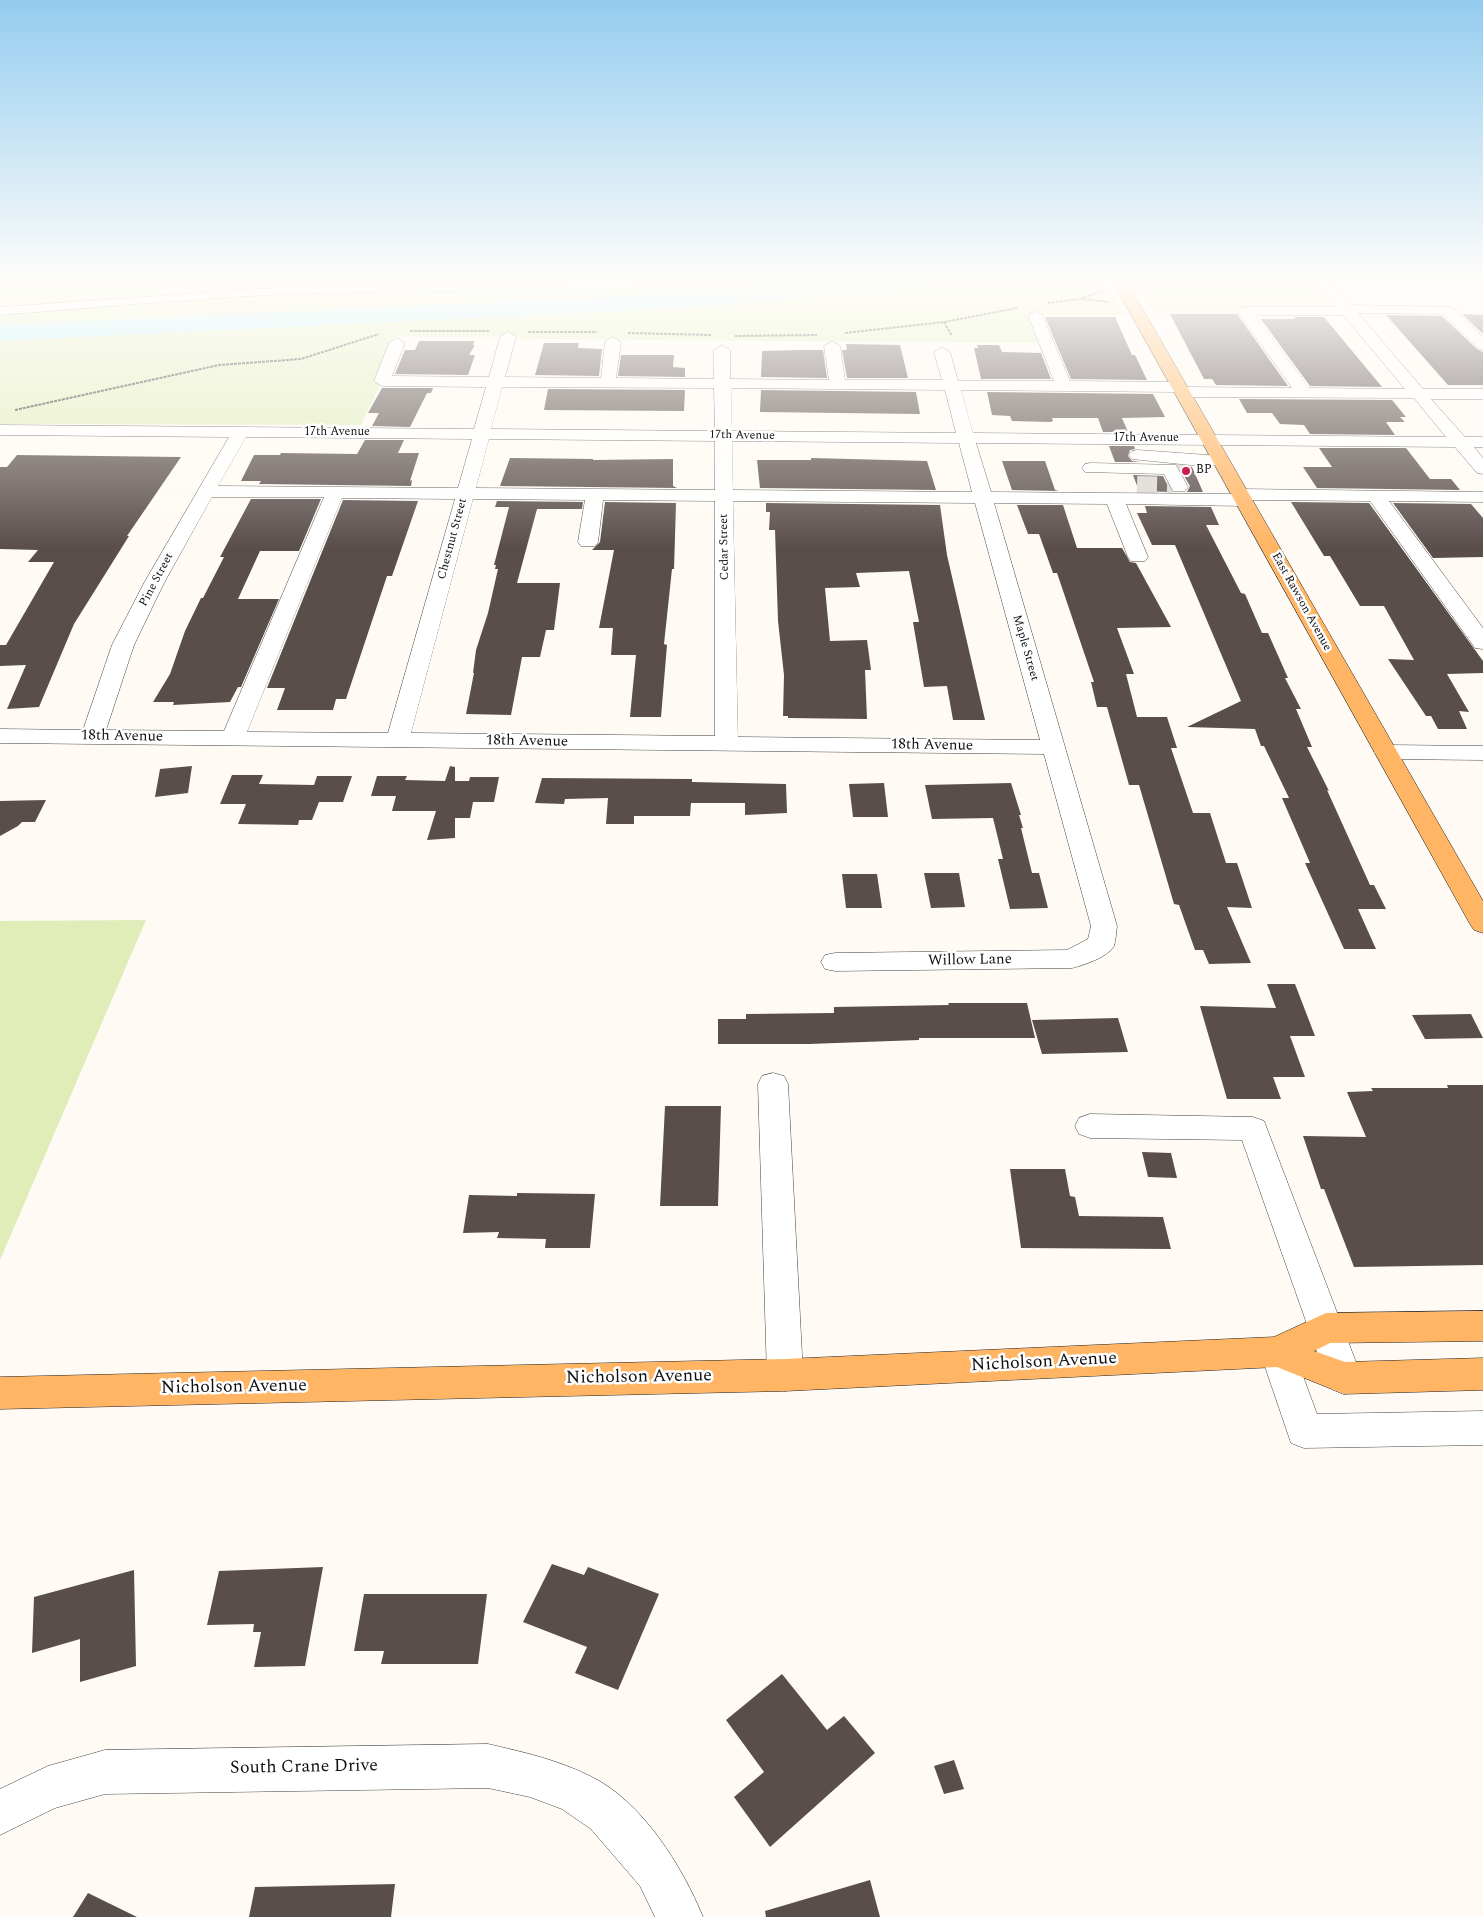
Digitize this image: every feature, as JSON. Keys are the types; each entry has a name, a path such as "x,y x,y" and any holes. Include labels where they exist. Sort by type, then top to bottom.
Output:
{"main road":[{"name":"East Rawson Avenue","path":"1170,369 1483,924"},
{"name":"Nicholson Avenue","path":"0,1393 785,1375 1278,1352 1326,1328 1483,1326"},
{"name":"Nicholson Avenue","path":"1278,1352 1344,1378 1483,1374"}],"street":[{"path":"387,369 382,381 1064,386 1183,393 1483,394"},
{"name":"Chestnut Street","path":"398,740 499,369"},
{"path":"608,382 610,369"},
{"name":"Cedar Street","path":"723,369 727,744"},
{"path":"835,369 838,384"},
{"name":"Maple Street","path":"947,369 1104,926 1101,944"},
{"path":"1058,369 1064,386"},
{"path":"1287,369 1304,393"},
{"path":"1397,369 1483,470"},
{"path":"1183,393 1230,402 1237,410"},
{"name":"17th Avenue","path":"0,430 966,438 1086,454 1209,440 1483,442"},
{"name":"Pine Street","path":"92,737 123,645 154,583 240,432"},
{"path":"1086,454 1172,474 1233,482 1376,496 1483,497"},
{"path":"1086,454 1098,486 1137,486"},
{"path":"1172,474 1186,461 1233,482"},
{"path":"1192,469 1233,482"},
{"path":"207,491 1114,499 1233,482"},
{"path":"232,738 335,492"},
{"path":"588,542 596,494"},
{"path":"1376,496 1483,643"},
{"path":"1114,499 1138,557"},
{"name":"18th Avenue","path":"0,736 1054,747"},
{"path":"1386,752 1483,753"},
{"name":"Willow Lane","path":"835,962 1072,959 1101,944"},
{"path":"773,1084 785,1375"},
{"path":"1090,1126 1253,1129 1344,1378"},
{"path":"1278,1352 1304,1431 1483,1428"},
{"name":"South Crane Drive","path":"0,1814 48,1788 105,1772 478,1766 530,1775 576,1792 607,1813 656,1870 680,1917"}],"path":[{"path":"14,410 199,369"}],"green space":[{"path":"0,369 381,369 376,382 381,383 361,425 0,424"},
{"path":"146,920 0,1260 0,921"}],"building":[{"path":"397,369 470,369 468,375 395,374"},
{"path":"537,369 600,369 599,376 535,375"},
{"path":"619,369 685,369 685,377 618,376"},
{"path":"761,369 826,369 827,378 761,377"},
{"path":"845,369 906,369 908,378 847,378"},
{"path":"979,369 1047,369 1051,379 981,379"},
{"path":"1067,369 1142,369 1147,380 1071,379"},
{"path":"1199,369 1276,369 1288,386 1216,385 1212,379 1204,379"},
{"path":"1298,369 1367,369 1382,387 1310,386"},
{"path":"1434,369 1483,369 1483,385 1448,385"},
{"path":"382,388 433,388 431,393 427,393 410,427 372,426 379,413 368,413"},
{"path":"548,389 685,390 684,411 544,410"},
{"path":"761,390 916,392 920,414 760,412"},
{"path":"987,392 1153,394 1165,417 1122,418 1128,432 1103,432 1098,418 1052,418 1053,421 1050,422 1012,421 1010,416 992,415"},
{"path":"1239,399 1392,400 1406,417 1400,417 1405,422 1386,422 1395,435 1310,434 1304,425 1280,424 1272,413 1247,413"},
{"path":"365,440 404,440 398,453 419,453 410,481 412,480 411,486 259,484 261,481 241,481 254,455 280,455 281,453 357,454"},
{"path":"1109,446 1134,446 1135,449 1130,450 1128,456 1132,461 1141,462 1115,462"},
{"path":"1319,448 1406,448 1430,479 1451,479 1460,490 1317,488 1303,467 1332,467"},
{"path":"17,455 181,457 127,536 129,536 74,624 39,707 7,709 26,665 0,666 0,645 6,645 54,562 28,562 38,550 0,549 0,467 7,467"},
{"path":"510,458 673,459 673,486 677,488 500,486"},
{"path":"811,458 927,461 936,490 760,488 757,460 811,460"},
{"path":"1002,461 1045,461 1055,490 1059,491 1012,490"},
{"path":"1178,466 1192,467 1203,492 1187,492 1190,486"},
{"path":"1133,475 1163,476 1171,492 1139,491"},
{"path":"251,499 321,499 299,551 260,551 238,599 279,599 241,687 238,687 230,702 173,705 174,702 153,702 170,674 185,631 224,557 220,557"},
{"path":"343,500 418,501 392,576 387,576 346,699 336,699 333,710 277,710 285,688 267,688"},
{"path":"497,501 583,502 582,509 537,509 517,583 560,583 554,630 546,630 540,657 522,657 511,715 466,714 474,673 476,650 488,613 498,569 495,569 496,565 494,565 509,507 495,507"},
{"path":"605,502 676,503 674,569 672,569 664,644 667,645 661,717 630,717 636,655 611,655 613,628 599,628 614,550 592,550 600,542"},
{"path":"1291,502 1369,503 1483,661 1483,673 1447,674 1469,712 1459,711 1467,729 1438,729 1431,716 1426,716 1388,659 1414,660 1384,606 1360,606 1330,556 1324,556"},
{"path":"766,503 940,505 947,555 985,720 953,720 947,686 924,687 913,622 919,622 909,571 856,573 860,587 825,588 830,641 867,640 871,670 865,670 867,719 788,718 788,716 783,716 784,675 778,621 775,530 769,530 770,512 766,512"},
{"path":"1393,503 1471,504 1483,518 1483,557 1433,558"},
{"path":"1017,505 1063,505 1077,548 1122,548 1130,562 1136,563 1171,627 1117,628 1134,674 1126,674 1137,717 1167,717 1177,748 1171,748 1193,813 1210,813 1226,863 1237,863 1252,908 1227,907 1251,963 1209,964 1203,950 1195,950 1179,905 1174,904 1139,785 1129,785 1107,707 1097,707 1091,682 1094,682 1057,573 1053,573 1039,534 1028,534"},
{"path":"1145,506 1211,507 1219,525 1206,525 1241,593 1245,594 1262,633 1268,633 1288,678 1285,678 1301,709 1296,709 1312,747 1307,747 1329,791 1327,790 1370,885 1374,885 1386,909 1358,909 1376,949 1344,949 1305,863 1310,863 1282,798 1289,798 1264,746 1261,746 1255,729 1187,727 1241,701 1175,545 1152,545 1137,513 1147,513"},
{"path":"192,766 188,793 155,797 160,769"},
{"path":"450,766 455,767 455,781 469,781 470,777 499,777 494,802 473,802 470,818 455,818 455,838 427,840 436,811 392,811 396,796 371,796 377,776 407,776 405,780 445,781"},
{"path":"232,775 263,775 259,784 314,785 317,776 352,776 343,802 319,802 312,820 299,820 298,825 238,824 246,804 220,804"},
{"path":"542,778 692,779 692,782 786,784 787,813 745,815 745,803 691,803 690,816 634,816 634,824 606,824 608,798 565,799 564,804 535,803"},
{"path":"884,783 888,817 853,817 849,784"},
{"path":"1011,783 1021,815 1019,815 1023,828 1021,828 1032,873 1039,873 1048,908 1010,909 998,859 1003,859 993,818 932,819 925,785"},
{"path":"46,800 35,822 22,822 0,836 0,801"},
{"path":"924,873 959,873 965,907 931,908"},
{"path":"842,874 877,874 882,908 846,908"},
{"path":"1267,984 1295,984 1315,1036 1290,1036 1305,1077 1273,1077 1281,1099 1227,1099 1200,1006 1276,1008"},
{"path":"948,1003 1027,1003 1035,1038 919,1038 919,1040 809,1044 718,1044 718,1019 746,1019 746,1014 834,1013 834,1007 949,1005"},
{"path":"1471,1014 1483,1038 1425,1039 1412,1015"},
{"path":"1118,1018 1128,1052 1042,1054 1032,1020"},
{"path":"1447,1085 1483,1085 1483,1265 1354,1267 1324,1189 1321,1189 1303,1136 1366,1137 1347,1092 1373,1091 1371,1088 1448,1088"},
{"path":"665,1106 721,1106 718,1206 660,1206"},
{"path":"1142,1152 1171,1153 1177,1178 1148,1177"},
{"path":"1010,1169 1065,1169 1070,1196 1075,1197 1079,1216 1163,1217 1171,1249 1021,1248"},
{"path":"517,1193 595,1194 590,1248 545,1248 546,1239 497,1238 499,1232 463,1233 469,1195 517,1196"},
{"path":"552,1564 584,1575 588,1567 659,1594 618,1690 575,1673 587,1647 523,1622"},
{"path":"323,1567 305,1666 254,1667 261,1632 253,1632 254,1624 207,1625 219,1571"},
{"path":"134,1570 136,1666 80,1682 80,1639 32,1653 34,1597"},
{"path":"364,1594 487,1594 478,1664 381,1664 384,1651 354,1651"},
{"path":"782,1674 827,1730 844,1716 875,1753 770,1847 734,1797 764,1772 726,1720"},
{"path":"954,1760 964,1789 944,1794 934,1766"},
{"path":"870,1880 880,1917 766,1917 765,1911"},
{"path":"395,1884 391,1917 249,1917 255,1887"},
{"path":"88,1893 137,1917 73,1917"}],"tunnel":[{"path":"1173,469 1192,469"},
{"path":"1137,486 1173,487"}],"place":[{"name":"BP","path":"1186,471"}]}
